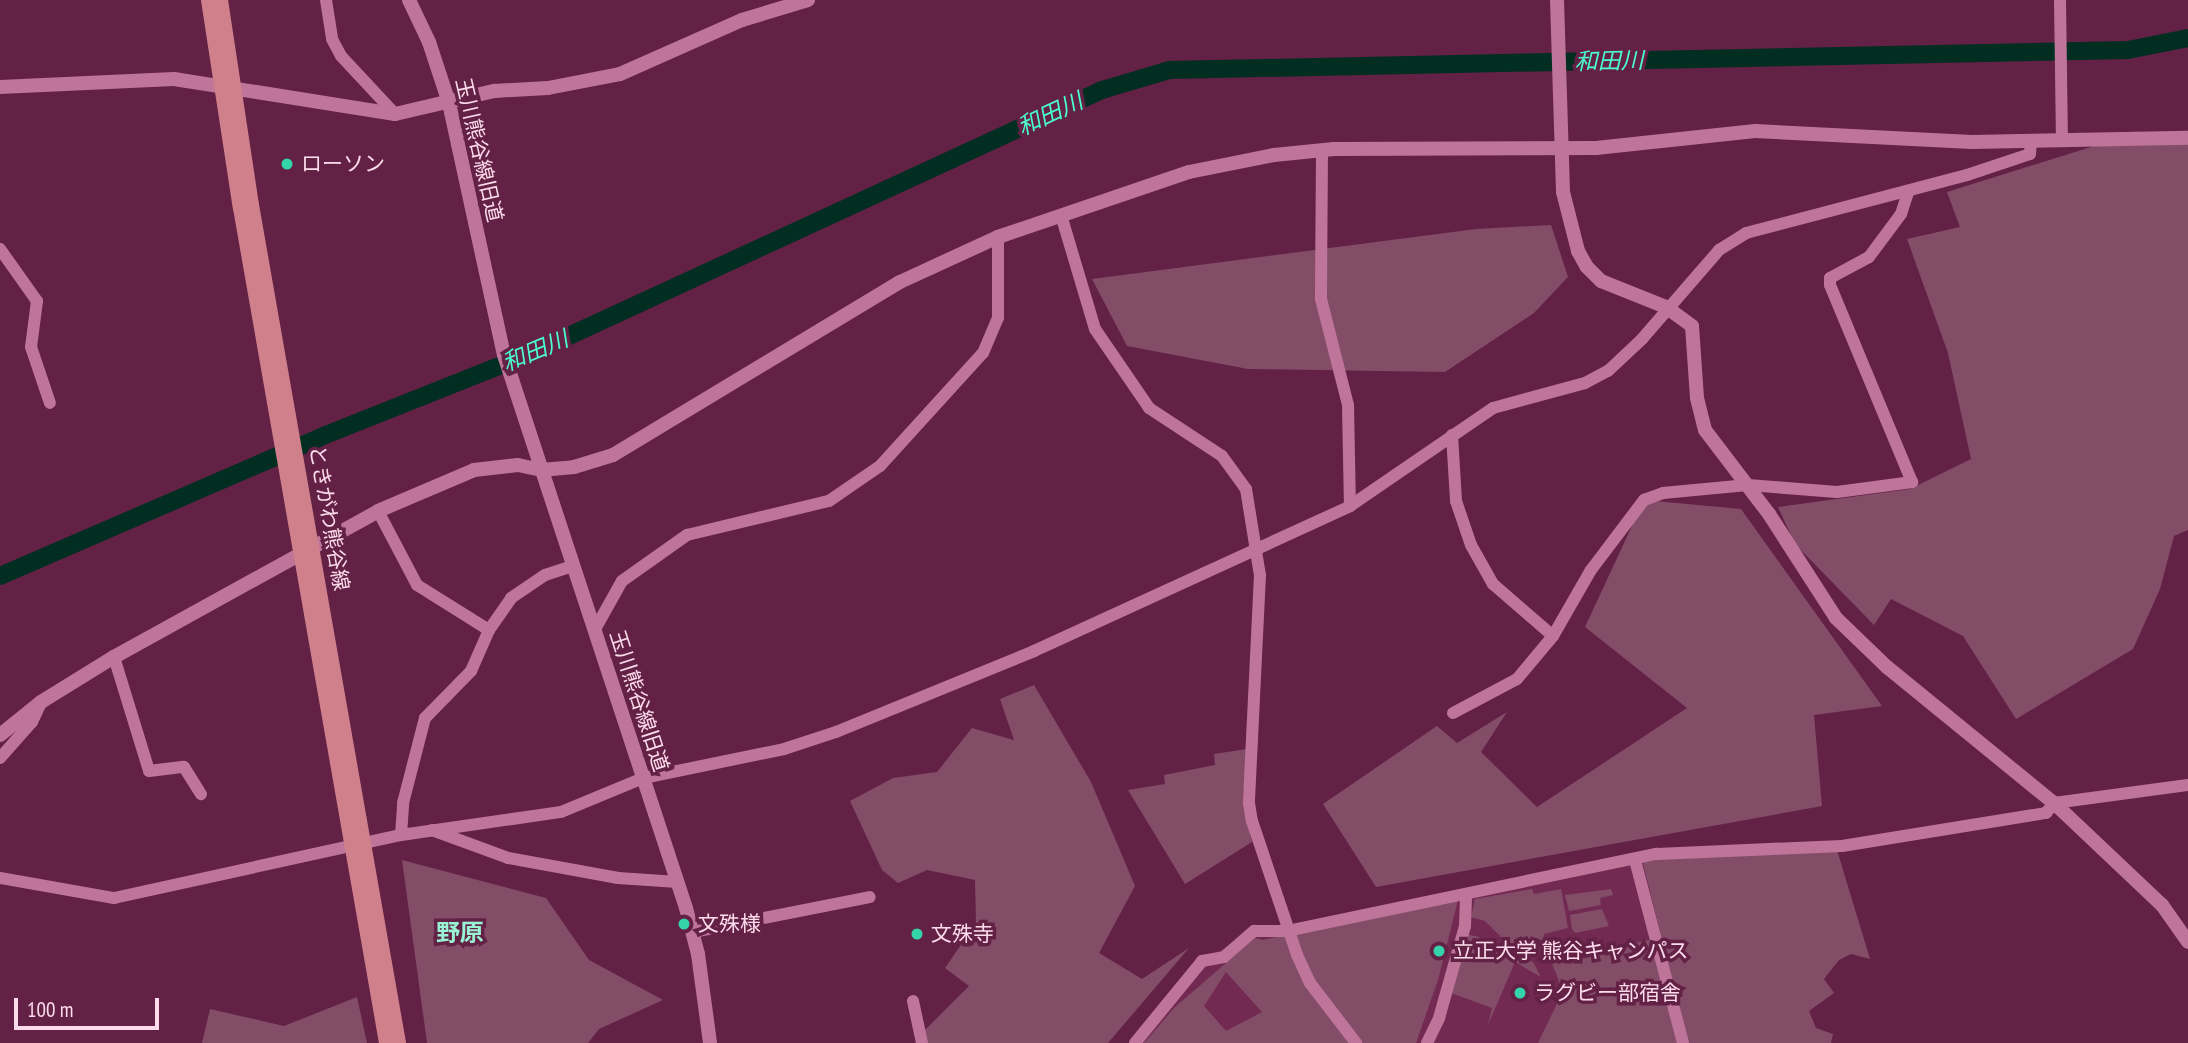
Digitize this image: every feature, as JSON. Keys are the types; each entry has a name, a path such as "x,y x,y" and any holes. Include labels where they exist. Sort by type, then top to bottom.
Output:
{"main road":[{"name":"ときがわ熊谷線","path":"208,0 226,85 306,549 386,1043"},
{"name":"ときがわ熊谷線","path":"221,0 226,85"},
{"name":"ときがわ熊谷線","path":"306,549 399,1043"}],"street":[{"path":"326,0 332,39 341,56 395,114"},
{"name":"玉川熊谷線旧道","path":"409,0 429,42 449,103 504,355 693,932 707,1042"},
{"path":"0,87 139,79 226,85 395,114 494,91 548,88 620,74 731,24 808,0"},
{"path":"1557,0 1560,147 1568,222 1587,267 1601,281 1666,307 1688,321 1696,337 1697,398 1705,430 1748,485 1836,618 1887,667 2054,803 2162,905 2188,942"},
{"path":"2060,0 2062,141"},
{"path":"0,735 41,702 114,657 378,511 474,470 518,465 541,470 574,467 613,455 900,282 998,237 1189,172 1322,150 1642,144 1755,131 2031,141 2188,138"},
{"path":"0,878 114,898 432,829 561,813 643,779 784,749 836,732 1034,651 1350,506 1493,408 1585,383 1608,371 1642,339 1666,307 1719,250 1746,233 1908,193 2031,154 2031,141"},
{"path":"1322,150 1321,299 1348,405 1350,506"},
{"path":"1453,713 1517,679 1553,636 1591,570 1644,500 1663,493 1748,485 1837,492 1912,482 1830,285 1830,278 1869,257 1901,214 1908,193"},
{"path":"1061,215 1095,329 1149,408 1161,420 1200,439 1239,478 1250,501 1259,548 1249,803 1287,931 1310,983 1356,1043"},
{"path":"594,631 622,581 687,535 829,500 880,466 983,353 998,318 998,237"},
{"path":"0,249 37,301 31,347 50,403"},
{"path":"1452,435 1457,501 1471,545 1493,584 1553,636"},
{"path":"378,511 417,585 489,630"},
{"path":"401,835 403,803 425,718 471,671 489,630 510,598 545,575 573,566"},
{"path":"114,657 149,771 184,767 201,794"},
{"path":"0,758 32,722 41,702"},
{"path":"1135,1043 1202,961 1224,957 1254,931 1287,931 1466,896 1657,854 1842,846 2046,813 2054,803 2188,785"},
{"path":"432,829 508,858 618,878 678,882"},
{"path":"1635,860 1684,1043"},
{"path":"1427,1043 1439,1018 1465,926 1466,896"},
{"path":"693,932 870,897"},
{"path":"913,1001 922,1043"}],"shaded area":[{"path":"2123,137 2188,138 2188,530 2174,536 2160,589 2133,649 2016,719 1963,636 1891,599 1874,625 1795,544 1778,507 1910,489 1971,459 1948,353 1907,239 1960,227 1947,192"},
{"path":"1551,225 1568,277 1534,313 1445,372 1248,369 1127,346 1092,279 1476,229"},
{"path":"1644,500 1741,509 1882,706 1814,715 1822,806 1376,887 1323,804 1437,726 1457,743 1507,712 1481,752 1537,807 1687,708 1585,627"},
{"path":"1034,685 1091,782 1135,886 1099,953 1142,979 1189,948 1108,1043 926,1043 924,1031 969,986 945,968 976,923 975,880 927,870 898,883 882,870 850,801 893,778 937,772 972,728 1014,740 1000,699"},
{"path":"1247,749 1243,801 1252,842 1185,884 1128,790 1165,784 1164,775 1215,765 1214,754"},
{"path":"1837,850 1870,959 1851,954 1839,960 1824,979 1834,993 1809,1011 1816,1028 1833,1034 1831,1043 1688,1043 1642,860"},
{"path":"402,860 546,898 589,960 663,1000 599,1029 588,1043 427,1043"},
{"name":"立正大学 熊谷キャンパス","path":"1639,861 1683,1043 1137,1043 1214,953 1244,937"},
{"path":"1532,889 1534,894 1561,889 1568,928 1544,934 1545,941 1532,943 1533,950 1512,948 1485,921 1471,917 1475,899"},
{"path":"1611,889 1613,895 1600,898 1601,905 1569,911 1565,895"},
{"path":"1459,896 1438,980 1416,1043 1144,1043 1175,1007 1255,938 1263,940","holes":["1226,972 1262,1012 1226,1031 1204,1006"]},
{"path":"1602,909 1609,926 1575,933 1570,915"},
{"path":"1466,934 1479,937 1497,953 1533,962 1541,977 1515,962 1488,1025 1492,1008 1451,993"},
{"path":"1653,939 1679,1043 1538,1043 1563,991 1551,961"},
{"path":"357,997 367,1043 202,1043 210,1009 284,1026"}],"waterway":[{"name":"和田川","path":"0,576 323,436 532,353 1102,90 1169,70 2128,50 2188,38"}],"place":[{"name":"ローソン","path":"287,164"},
{"name":"文殊様","path":"684,924"},
{"name":"文殊寺","path":"917,934"},
{"name":"立正大学 熊谷キャンパス","path":"1439,951"},
{"name":"ラグビー部宿舎","path":"1520,993"}],"district":[{"name":"野原","path":"460,933"}]}
